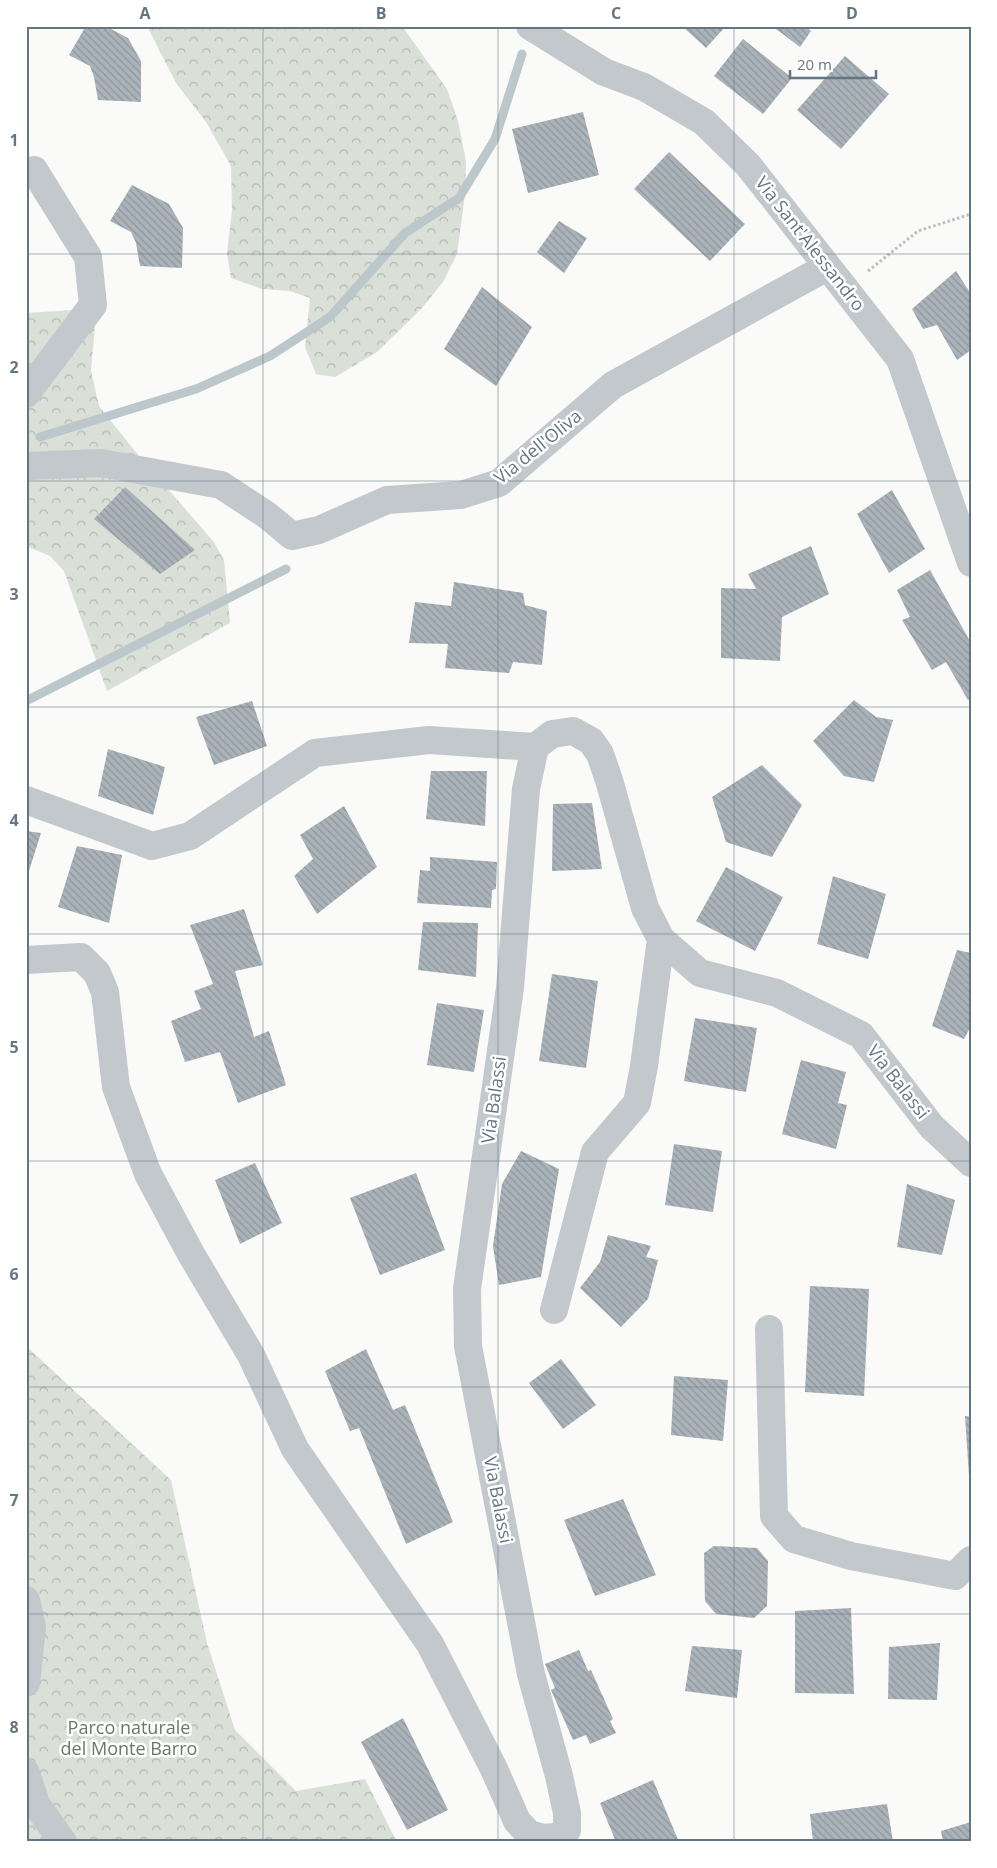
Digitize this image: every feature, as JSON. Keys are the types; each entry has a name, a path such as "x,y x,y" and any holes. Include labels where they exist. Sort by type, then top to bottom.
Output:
{"street":[{"name":"Via Sant'Alessandro","path":"530,26 604,72 644,87 704,122 748,165 900,359 971,563"},
{"path":"26,394 93,305 88,257 34,170"},
{"name":"Via dell'Oliva","path":"26,466 101,463 220,485 268,516 292,536 319,530 387,500 461,495 499,483 613,385 827,267"},
{"name":"Via Balassi","path":"26,960 81,957 97,973 105,992 116,1087 148,1174 191,1254 251,1355 295,1449 430,1644 494,1769 517,1821 529,1834 542,1838 556,1838 567,1830 567,1813 532,1674 468,1346 466,1289 510,988 526,789 535,747 552,734 573,731 591,741 600,754 645,908 662,940 700,973 777,993 861,1035 932,1126 971,1163"},
{"path":"26,800 152,846 190,836 315,753 429,740 535,747"},
{"path":"554,1310 594,1152 637,1103 662,940"},
{"path":"769,1329 774,1516 794,1539 851,1556 954,1576 971,1560"},
{"path":"26,1600 32,1627 26,1683"},
{"path":"26,1773 36,1804 62,1842"}],"path":[{"path":"867,272 918,231 971,214"}],"green space":[{"path":"147,26 402,26 447,89 458,121 466,161 465,194 457,254 443,282 422,308 377,352 335,377 316,374 305,347 310,298 290,291 262,289 231,278 227,253 232,211 231,166 206,122 176,83"},
{"path":"73,310 95,326 91,371 99,406 134,450 213,541 224,560 230,623 107,691 64,571 50,556 26,546 26,313"},
{"name":"Parco naturale del Monte Barro","path":"26,1346 171,1480 207,1643 235,1730 296,1791 365,1779 397,1842 26,1842"}],"building":[{"path":"86,26 105,26 128,38 141,61 141,102 98,100 90,66 69,55"},
{"path":"682,26 726,26 706,48"},
{"path":"772,26 804,26 811,31 800,47"},
{"path":"743,39 792,78 763,114 714,76"},
{"path":"845,56 889,94 841,149 797,110"},
{"path":"583,112 599,175 528,193 512,129"},
{"path":"669,152 745,224 710,261 634,189"},
{"path":"132,185 169,204 183,228 182,268 140,266 136,243 131,232 110,221"},
{"path":"559,221 587,238 564,273 537,252"},
{"path":"956,271 971,294 971,350 957,360 937,325 923,329 912,309"},
{"path":"482,287 532,327 496,386 444,349"},
{"path":"125,487 195,550 160,574 94,519"},
{"path":"892,490 925,549 889,573 857,514"},
{"path":"811,546 829,594 782,617 780,661 721,658 721,588 756,589 748,574"},
{"path":"930,570 971,643 971,698 968,700 946,662 932,670 902,620 910,617 897,590"},
{"path":"454,582 523,593 525,605 547,611 542,665 513,662 509,673 445,668 448,644 409,643 415,602 451,606"},
{"path":"854,700 876,717 893,720 874,782 844,776 813,741"},
{"path":"252,701 267,746 214,765 196,717"},
{"path":"108,749 165,767 153,815 98,796"},
{"path":"762,765 802,805 772,857 726,842 712,797"},
{"path":"431,771 487,771 485,826 426,819"},
{"path":"592,803 602,869 552,871 553,804"},
{"path":"344,806 377,867 317,914 294,876 313,859 300,835"},
{"path":"26,831 41,833 27,877 26,877"},
{"path":"77,846 122,855 109,923 58,907"},
{"path":"430,857 497,862 496,889 492,890 491,908 417,903 420,870 430,871"},
{"path":"726,867 783,897 755,951 696,921"},
{"path":"833,876 886,894 868,959 817,944"},
{"path":"244,909 263,965 235,971 254,1037 269,1031 286,1085 238,1103 220,1052 185,1062 171,1021 201,1009 194,991 213,984 190,925"},
{"path":"423,922 478,923 476,977 418,970"},
{"path":"957,950 971,953 971,1026 964,1039 932,1026"},
{"path":"552,974 598,981 586,1068 539,1061"},
{"path":"437,1003 484,1010 474,1072 427,1065"},
{"path":"695,1018 757,1028 746,1092 684,1081"},
{"path":"801,1060 846,1072 838,1103 847,1105 836,1149 782,1134"},
{"path":"674,1144 722,1151 713,1212 665,1205"},
{"path":"521,1151 559,1169 541,1277 499,1285 493,1246 502,1184"},
{"path":"255,1163 282,1223 240,1244 215,1180"},
{"path":"416,1173 445,1250 380,1275 350,1198"},
{"path":"907,1184 955,1200 942,1255 897,1247"},
{"path":"608,1235 651,1246 646,1257 658,1260 648,1299 621,1327 580,1288 600,1262"},
{"path":"810,1286 869,1289 864,1396 805,1392"},
{"path":"366,1349 393,1410 405,1405 453,1522 406,1544 359,1428 350,1431 325,1371"},
{"path":"561,1359 596,1405 563,1429 529,1383"},
{"path":"674,1376 728,1380 723,1441 671,1435"},
{"path":"965,1416 971,1417 971,1476 969,1476"},
{"path":"623,1499 656,1575 595,1596 564,1520"},
{"path":"714,1546 757,1548 768,1561 767,1606 754,1618 716,1614 705,1601 704,1553"},
{"path":"851,1608 854,1694 795,1693 795,1611"},
{"path":"940,1643 937,1700 888,1699 889,1647"},
{"path":"692,1646 742,1650 737,1698 685,1691"},
{"path":"579,1650 588,1671 591,1670 613,1719 610,1721 616,1733 590,1744 586,1735 573,1740 551,1690 555,1688 545,1664"},
{"path":"403,1718 448,1810 407,1830 361,1742"},
{"path":"653,1780 679,1842 616,1842 600,1803"},
{"path":"887,1804 893,1842 813,1842 810,1814"},
{"path":"971,1822 971,1842 943,1842 941,1831"}],"waterway":[{"path":"40,437 196,389 270,356 330,317 405,233 459,198 495,139 522,54"},
{"path":"26,701 286,569"}]}
